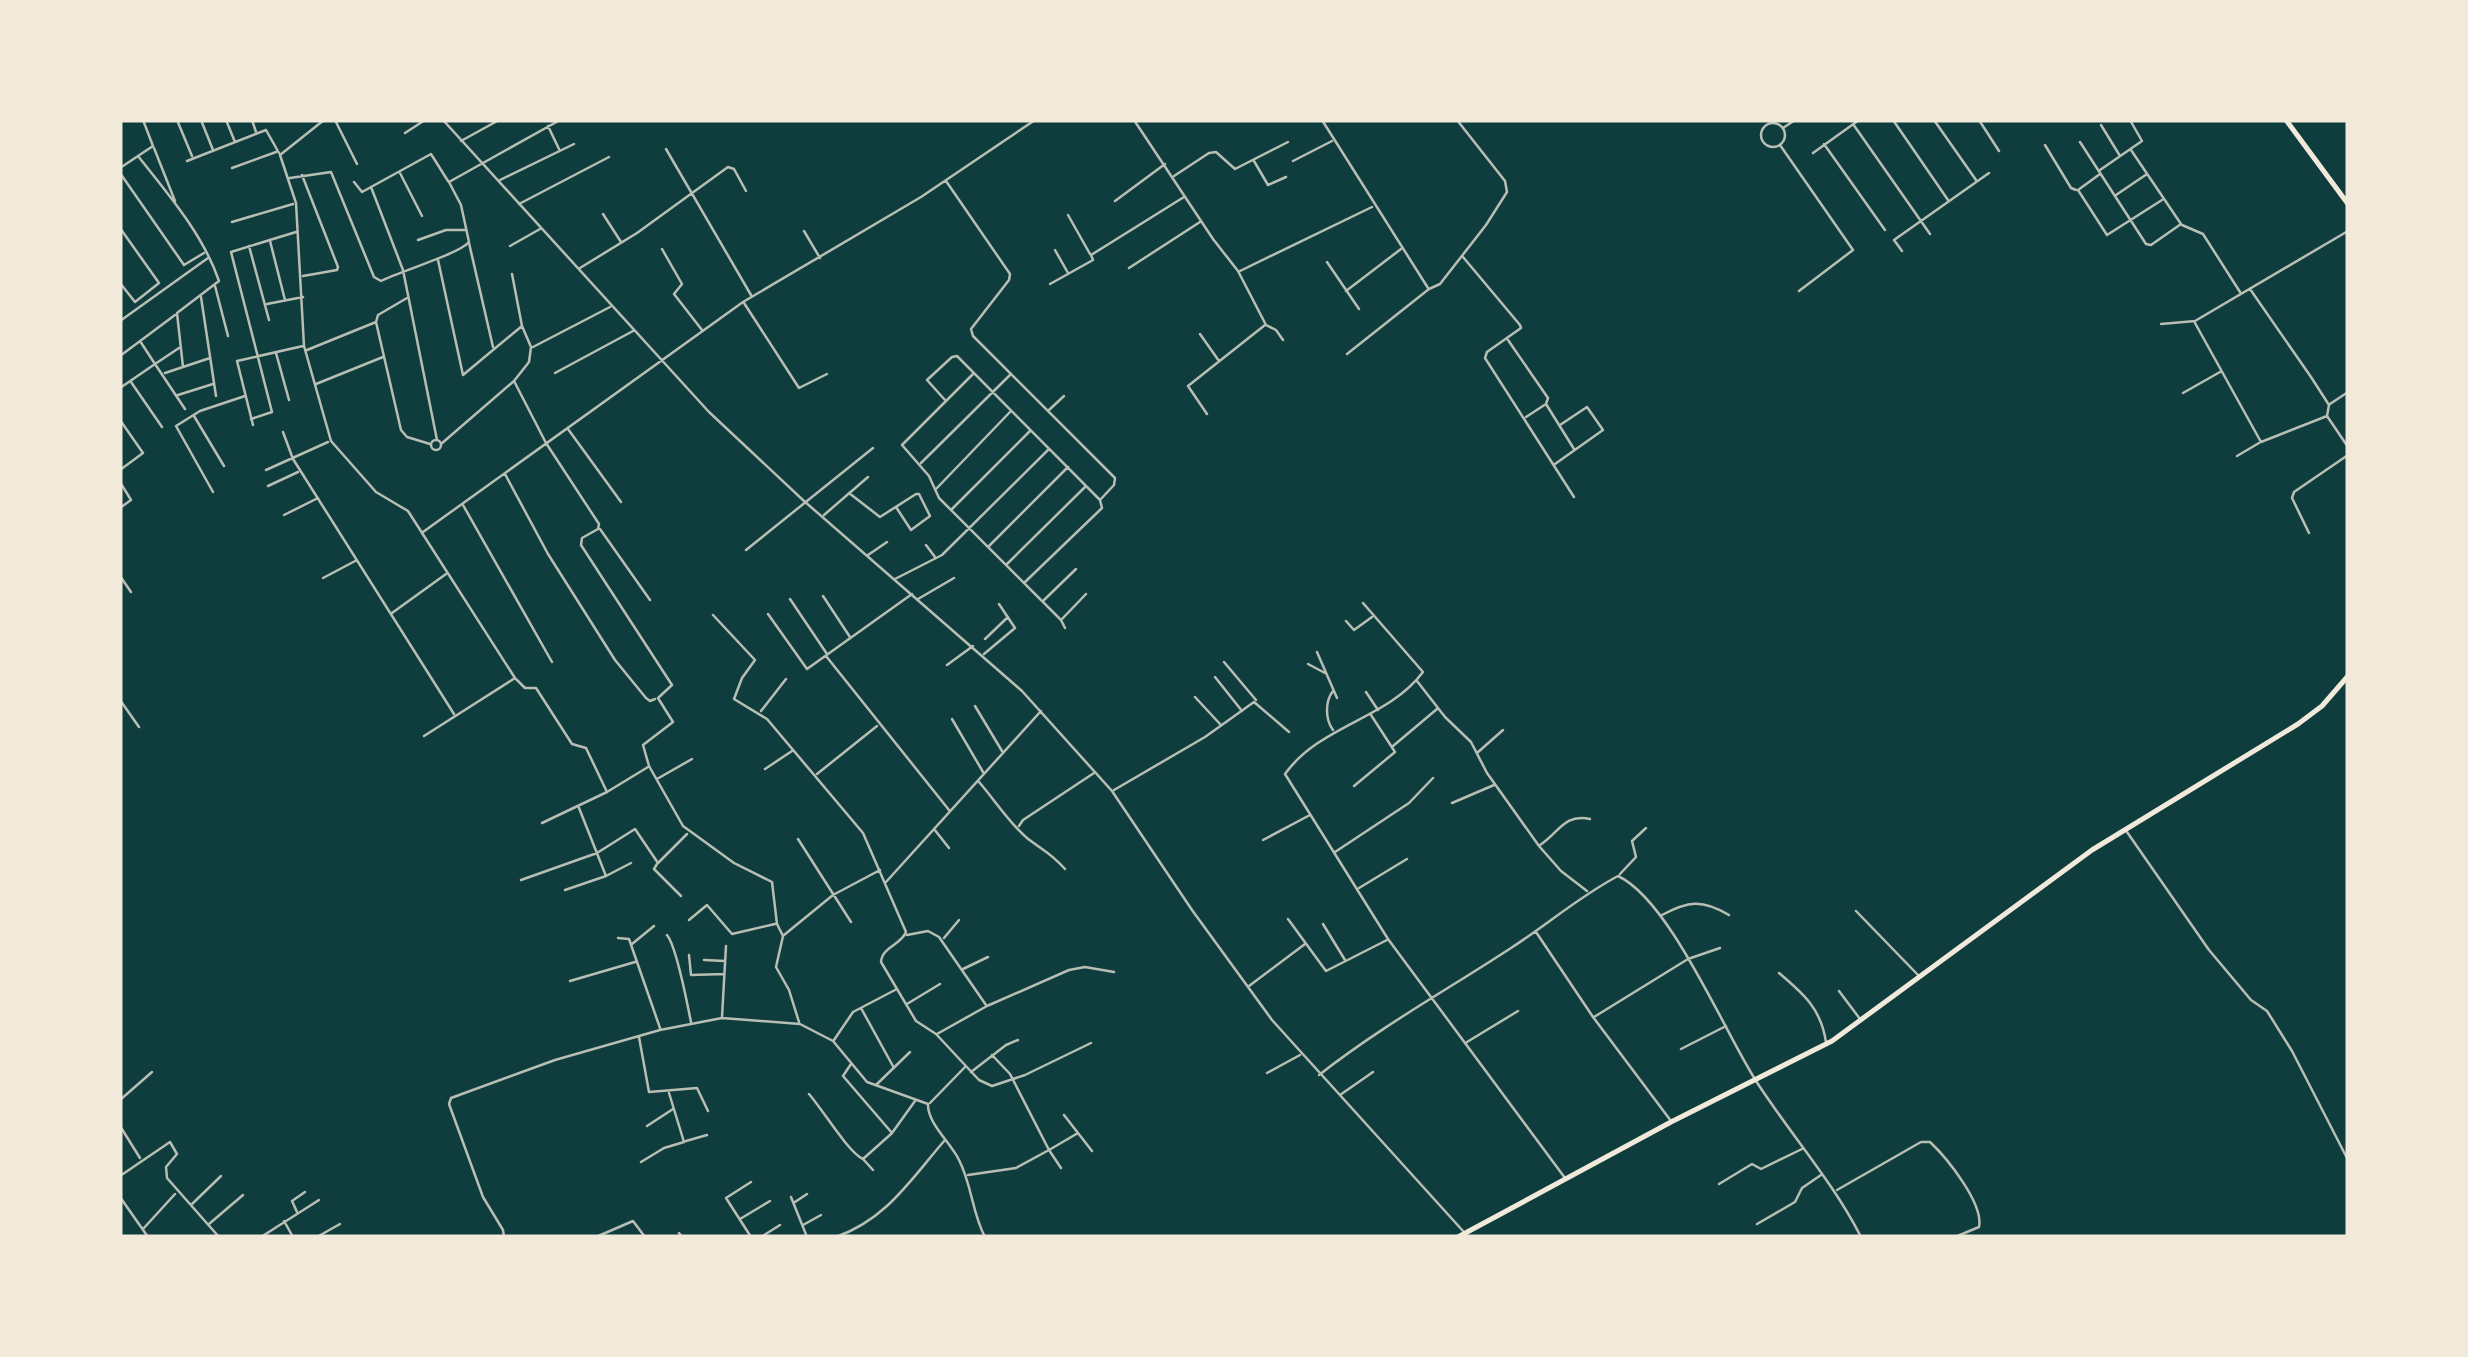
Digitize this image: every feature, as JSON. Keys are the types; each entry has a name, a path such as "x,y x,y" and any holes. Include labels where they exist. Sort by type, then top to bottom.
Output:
{"main road":[{"path":"2286,120 2348,204"},
{"path":"1464,1236 1671,1122 1826,1044 2028,894 2125,829 2298,724 2322,706 2348,676"}],"street":[{"path":"142,120 178,207"},
{"path":"177,120 193,158"},
{"path":"201,120 213,150"},
{"path":"226,120 235,142"},
{"path":"252,120 257,133"},
{"path":"232,168 279,153 324,120"},
{"path":"335,120 356,164"},
{"path":"404,132 425,120"},
{"path":"443,120 709,412 804,501 983,655 1040,711 1112,791 1248,987 1302,1054 1464,1236"},
{"path":"461,141 499,120"},
{"path":"449,182 560,120"},
{"path":"422,533 743,302 946,180 1035,120"},
{"path":"1134,120 1238,271 1266,325 1283,340"},
{"path":"1322,120 1429,289"},
{"path":"1347,354 1440,284 1497,209 1508,187 1457,120"},
{"path":"1783,128 1794,120"},
{"path":"1813,153 1859,120"},
{"path":"1892,120 1949,201"},
{"path":"1934,120 1977,182"},
{"path":"1979,120 1999,151"},
{"path":"2078,190 2142,139 2130,120"},
{"path":"1765,122 1783,128 1785,134 1780,145 1768,146 1763,142 1765,122"},
{"path":"1853,124 1930,234"},
{"path":"2101,125 2121,157"},
{"path":"548,126 560,150"},
{"path":"186,161 269,131 296,203 305,348 331,441 376,492 408,511 516,678 524,688 536,688 572,744 585,746 607,792"},
{"path":"1293,161 1334,140"},
{"path":"1172,176 1208,153 1216,152 1235,169 1288,142"},
{"path":"2080,142 2148,246 2180,224"},
{"path":"499,181 574,144"},
{"path":"1824,144 1885,230"},
{"path":"1780,145 1852,250 1799,291"},
{"path":"2045,145 2107,235 2164,199"},
{"path":"153,146 120,170 184,265 206,252"},
{"path":"666,149 690,196 752,296"},
{"path":"2132,150 2180,224 2203,234 2241,293"},
{"path":"354,182 360,192 431,154 461,205 493,348"},
{"path":"120,356 218,280 178,207 138,156"},
{"path":"518,204 609,157"},
{"path":"1253,160 1268,185 1286,177"},
{"path":"1115,200 1164,164"},
{"path":"579,269 730,167 746,190"},
{"path":"288,179 328,170 333,174 375,279 381,281 461,250 469,242"},
{"path":"400,172 422,216"},
{"path":"1902,251 1894,240 1989,173"},
{"path":"2115,196 2146,174"},
{"path":"302,175 338,267 302,276"},
{"path":"946,180 1010,274 972,332 1115,478 1114,485 1100,500"},
{"path":"371,186 410,297 439,442 436,450 430,444 406,437 400,430 376,322"},
{"path":"1091,256 1185,197"},
{"path":"232,222 296,203"},
{"path":"1238,271 1374,206"},
{"path":"603,214 622,242"},
{"path":"1050,284 1094,260 1068,214"},
{"path":"1129,268 1201,221"},
{"path":"120,228 160,283 135,302 120,283"},
{"path":"510,246 541,228"},
{"path":"418,240 444,230 466,229"},
{"path":"2161,324 2194,321 2348,230"},
{"path":"251,419 272,412 230,255 234,248 298,231"},
{"path":"804,231 820,258"},
{"path":"270,239 285,300"},
{"path":"249,244 270,320"},
{"path":"1346,290 1402,248"},
{"path":"662,249 682,284 674,294 703,332"},
{"path":"1055,250 1069,274"},
{"path":"1462,256 1520,325 1485,358 1574,496"},
{"path":"120,321 209,258"},
{"path":"438,258 460,373 466,374 522,326"},
{"path":"1327,262 1359,308"},
{"path":"430,444 439,442 514,381 529,362 531,347 522,326 512,274"},
{"path":"215,286 228,336"},
{"path":"2250,288 2328,405 2328,416 2348,447"},
{"path":"201,296 216,396"},
{"path":"265,304 304,297"},
{"path":"253,425 237,361 305,348 376,322 382,312 410,297"},
{"path":"743,302 800,388 827,374"},
{"path":"531,347 612,306"},
{"path":"177,314 183,367"},
{"path":"2194,321 2260,442"},
{"path":"1207,414 1187,389 1266,325"},
{"path":"555,373 635,330"},
{"path":"1200,334 1220,362"},
{"path":"1507,338 1548,398 1546,404 1524,418"},
{"path":"140,342 185,408"},
{"path":"120,388 181,347"},
{"path":"276,352 289,400"},
{"path":"313,386 384,356"},
{"path":"945,400 927,380 957,356 1100,500 1102,508 1024,582"},
{"path":"162,374 211,358"},
{"path":"2184,393 2222,372"},
{"path":"974,374 902,445 951,510 1065,628"},
{"path":"920,464 1012,374"},
{"path":"130,381 162,427"},
{"path":"514,381 599,528 650,600"},
{"path":"177,396 214,383"},
{"path":"2328,405 2348,392"},
{"path":"213,492 176,429 194,415 245,396"},
{"path":"1048,411 1064,396"},
{"path":"1546,404 1575,450"},
{"path":"1554,465 1602,432 1587,407 1560,426"},
{"path":"935,490 1011,411"},
{"path":"194,415 224,466"},
{"path":"2237,456 2260,442 2328,416"},
{"path":"120,420 143,453 120,470"},
{"path":"567,428 621,502"},
{"path":"951,510 1030,431"},
{"path":"283,432 293,460 455,716"},
{"path":"266,470 331,441"},
{"path":"746,550 873,448"},
{"path":"895,580 936,558 1049,449"},
{"path":"2309,533 2292,498 2294,492 2348,455"},
{"path":"988,547 1068,467"},
{"path":"268,486 300,471"},
{"path":"504,472 548,554 615,660 648,700 658,698 672,685 581,545 582,538 599,528"},
{"path":"822,516 868,477"},
{"path":"120,483 130,500 120,508"},
{"path":"1006,565 1086,486"},
{"path":"849,493 878,516 919,494 930,516 911,530 896,507"},
{"path":"284,515 318,498"},
{"path":"462,504 552,662"},
{"path":"867,556 888,542"},
{"path":"926,545 936,558"},
{"path":"323,578 357,560"},
{"path":"1043,601 1076,568"},
{"path":"391,614 448,573"},
{"path":"120,576 132,592"},
{"path":"918,599 954,578"},
{"path":"768,614 807,669 912,594"},
{"path":"1060,620 1086,594"},
{"path":"823,596 851,638"},
{"path":"790,599 827,656 949,810"},
{"path":"1363,602 1422,670 1416,680 1378,710 1334,731 1285,774 1388,938 1566,1179"},
{"path":"983,655 1015,628 999,604"},
{"path":"713,614 754,657 733,696 760,712 863,833 904,924 905,936"},
{"path":"1346,622 1354,630 1373,616"},
{"path":"985,639 1008,617"},
{"path":"946,665 972,646"},
{"path":"1317,652 1338,698"},
{"path":"1224,662 1289,732"},
{"path":"1308,664 1327,674"},
{"path":"1215,677 1242,711"},
{"path":"424,736 516,678"},
{"path":"760,712 786,679"},
{"path":"1416,680 1469,740 1539,846 1561,872 1587,892"},
{"path":"1334,690 1329,696 1327,715 1334,731"},
{"path":"1366,692 1378,710"},
{"path":"1195,697 1220,725"},
{"path":"658,698 673,722 643,744 656,780 688,832 734,863 772,882 777,924 783,936"},
{"path":"120,700 139,726"},
{"path":"1112,791 1257,701"},
{"path":"974,706 1003,752"},
{"path":"1392,746 1438,708"},
{"path":"885,884 1040,711"},
{"path":"1354,786 1395,752 1370,714"},
{"path":"952,719 983,774"},
{"path":"816,775 879,724"},
{"path":"1476,754 1503,730"},
{"path":"765,769 794,750"},
{"path":"656,780 692,759"},
{"path":"542,824 649,766"},
{"path":"1019,828 1023,820 1095,772"},
{"path":"1334,852 1409,802 1433,778"},
{"path":"978,780 1030,841 1045,848 1065,868"},
{"path":"1452,803 1496,785"},
{"path":"578,806 606,876"},
{"path":"1264,840 1310,815"},
{"path":"1539,846 1565,820 1590,819"},
{"path":"521,880 597,853 634,828 658,863"},
{"path":"933,828 949,848"},
{"path":"1319,1075 1587,892 1618,876 1636,857 1632,841 1646,828"},
{"path":"2125,829 2211,952 2251,1000 2266,1011 2292,1050 2348,1160"},
{"path":"681,896 654,870 688,832"},
{"path":"798,839 851,922"},
{"path":"1358,889 1407,859"},
{"path":"565,890 606,876 631,862"},
{"path":"800,1024 789,990 776,967 783,936 833,895 880,870"},
{"path":"1618,876 1627,880 1660,916 1756,1081 1861,1237"},
{"path":"1660,916 1686,903 1705,904 1729,914"},
{"path":"689,920 707,905 732,934 777,924"},
{"path":"1856,911 1920,977"},
{"path":"1288,919 1326,971 1388,938"},
{"path":"942,940 959,920"},
{"path":"1323,924 1346,961"},
{"path":"631,944 654,926"},
{"path":"987,1006 942,940 928,930 905,936 881,957 916,1021 936,1034 971,1072 992,1086 1091,1042"},
{"path":"1535,931 1592,1017 1671,1122"},
{"path":"667,935 675,946 691,1024"},
{"path":"618,938 626,937 631,944 660,1030"},
{"path":"1248,987 1305,944"},
{"path":"722,1018 726,946"},
{"path":"1592,1017 1688,960 1720,948"},
{"path":"688,955 691,976 726,974"},
{"path":"960,970 988,957"},
{"path":"704,960 726,962"},
{"path":"570,981 636,962"},
{"path":"936,1034 987,1006 1069,970 1085,967 1114,972"},
{"path":"1780,973 1810,1000 1819,1014 1826,1044"},
{"path":"906,1004 940,984"},
{"path":"833,1042 860,1007 897,990"},
{"path":"1839,991 1861,1021"},
{"path":"860,1007 894,1068"},
{"path":"1466,1042 1518,1011"},
{"path":"504,1237 483,1197 448,1101 556,1060 660,1030 722,1018 800,1024 833,1042 863,1079 928,1104"},
{"path":"1681,1049 1727,1026"},
{"path":"638,1036 647,1090 652,1093 699,1088 708,1111"},
{"path":"971,1072 1018,1040"},
{"path":"875,1086 910,1052"},
{"path":"1267,1074 1302,1054"},
{"path":"992,1056 1012,1080 1060,1168"},
{"path":"850,1064 843,1076 892,1133"},
{"path":"966,1067 928,1104 928,1114 947,1138 966,1176 985,1237"},
{"path":"120,1100 152,1072"},
{"path":"1338,1096 1372,1072"},
{"path":"669,1091 684,1142"},
{"path":"809,1094 847,1147 874,1170"},
{"path":"863,1160 892,1133 916,1100"},
{"path":"647,1126 675,1109"},
{"path":"1064,1114 1092,1151"},
{"path":"120,1126 141,1159"},
{"path":"966,1176 1016,1168 1078,1132"},
{"path":"641,1162 664,1148 707,1136"},
{"path":"836,1237 882,1213 947,1138"},
{"path":"120,1176 166,1142 172,1144 177,1154 165,1172 177,1192 218,1237"},
{"path":"1834,1192 1921,1142 1930,1142 1981,1216 1979,1227 1956,1237"},
{"path":"1719,1184 1752,1164 1761,1169 1803,1148"},
{"path":"1757,1224 1795,1202 1802,1188 1822,1174"},
{"path":"190,1206 221,1176"},
{"path":"751,1182 726,1196 751,1237"},
{"path":"140,1237 177,1192"},
{"path":"297,1213 292,1201 306,1192"},
{"path":"794,1203 807,1194"},
{"path":"208,1226 244,1195"},
{"path":"120,1197 145,1233"},
{"path":"791,1197 807,1237"},
{"path":"261,1237 319,1200"},
{"path":"739,1219 770,1201"},
{"path":"802,1225 821,1215"},
{"path":"284,1221 294,1237"},
{"path":"596,1237 633,1221 646,1237"},
{"path":"317,1237 340,1224"},
{"path":"761,1237 780,1225"},
{"path":"332,1229 336,1237"}]}
